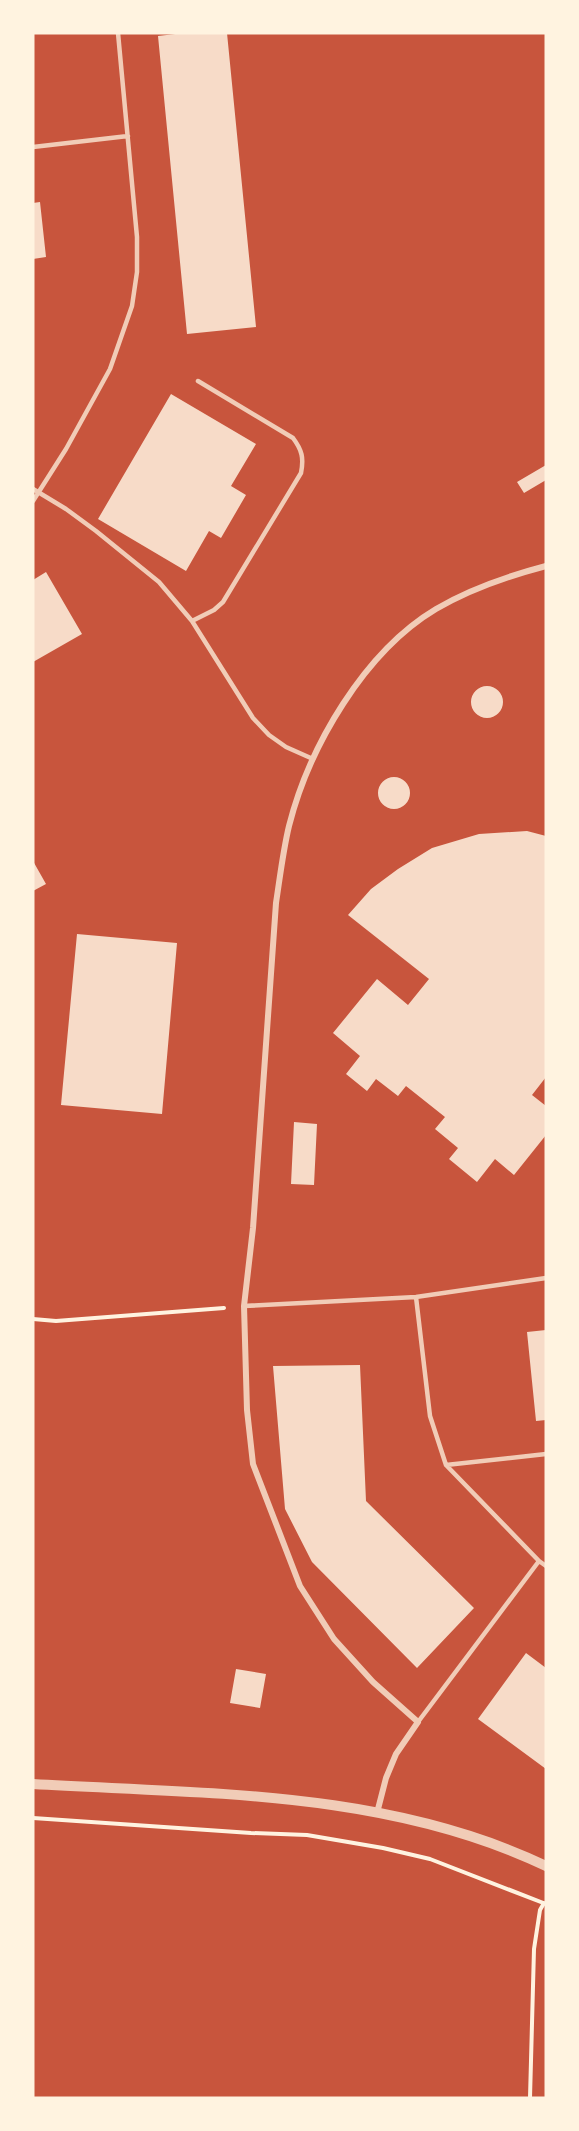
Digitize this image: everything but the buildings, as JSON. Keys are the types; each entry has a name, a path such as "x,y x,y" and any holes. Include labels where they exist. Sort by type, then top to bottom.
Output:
{"street":[{"path":"377,1813 386,1778 396,1754 418,1722 373,1682 334,1639 300,1586 253,1464 247,1410 244,1306 253,1228 276,903 289,825 313,759 329,725 347,697 371,667 397,639 435,610 467,593 509,576 546,566"},
{"path":"33,1784 305,1800 422,1822 474,1837 546,1866"}],"lane":[{"path":"33,501 72,440 110,369 132,306 137,272 138,237 117,33"},
{"path":"33,147 128,136"},
{"path":"192,621 214,610 223,602 300,473 303,461 300,448 293,438 198,381"},
{"path":"33,489 66,509 142,568 176,600 192,621 253,718 269,735 286,747 313,759"},
{"path":"244,1306 416,1297 546,1278"},
{"path":"416,1297 430,1416 446,1465 546,1566"},
{"path":"446,1465 546,1454"},
{"path":"418,1722 539,1561"}],"path":[{"path":"33,1318 57,1321 244,1306"},
{"path":"33,1818 308,1835 430,1859 545,1904 540,1910 534,1957 530,2098"}]}
